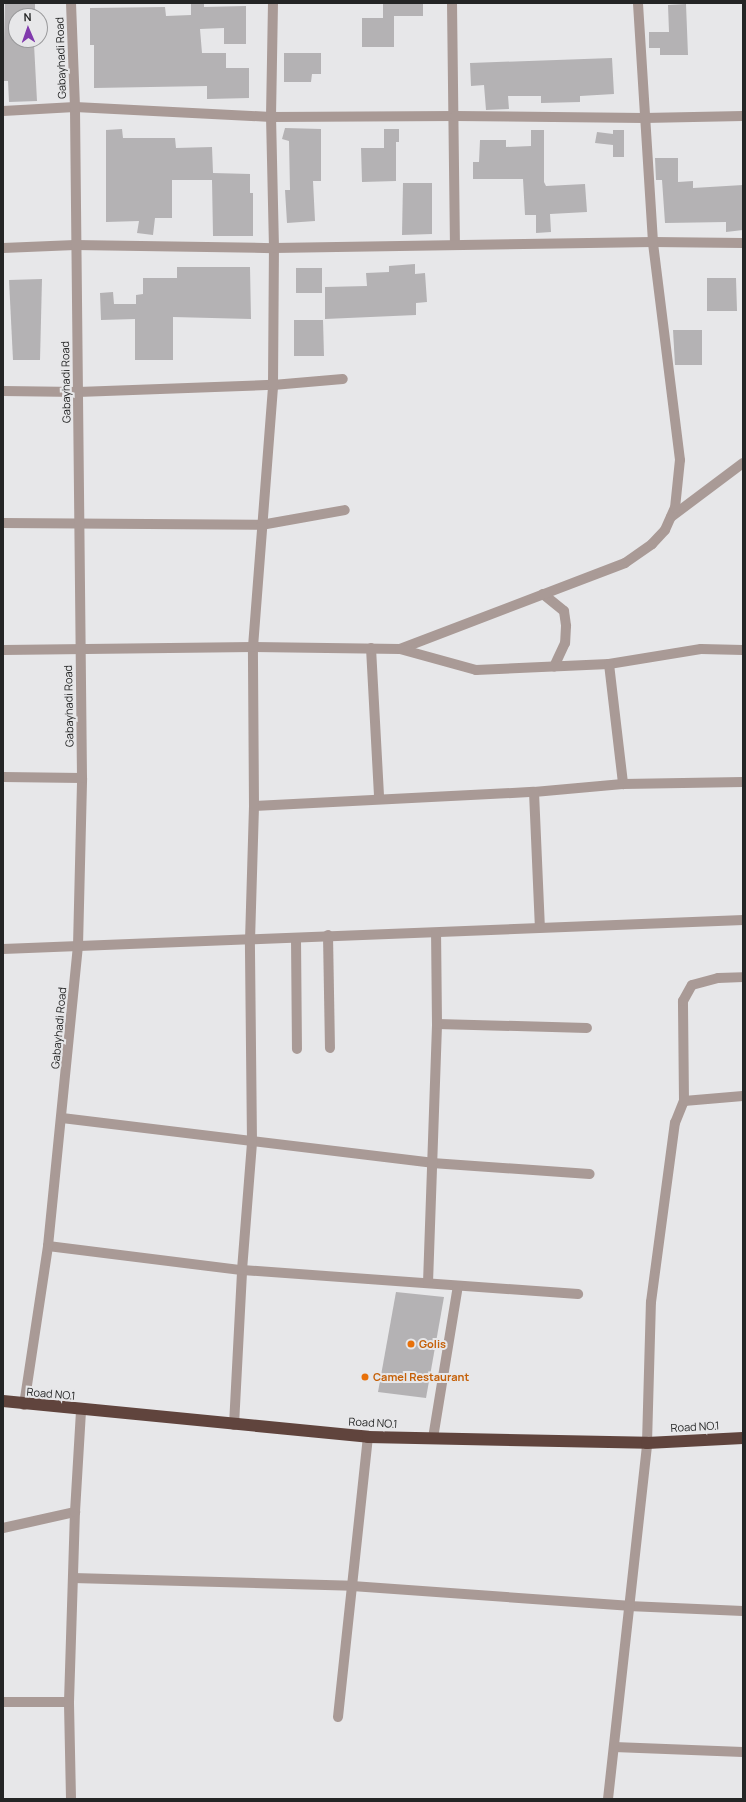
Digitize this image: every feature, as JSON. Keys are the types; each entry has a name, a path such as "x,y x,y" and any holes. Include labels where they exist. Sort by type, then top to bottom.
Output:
{"highway":[{"name":"Road NO.1","path":"3,1401 24,1405 234,1426 368,1437 646,1443 743,1438"}],"street":[{"name":"Gabayhadi Road","path":"24,1405 48,1246 78,946 82,778 80,524 75,245 75,107 71,3"},
{"path":"234,1426 242,1270 252,1143 250,941 254,806 252,647 273,385 274,248 271,117 274,3"},
{"path":"452,3 455,116 455,244"},
{"path":"400,649 625,563 652,544 665,530 671,518 678,498 680,460 653,242 644,118 638,3"},
{"path":"3,111 75,107 271,117 455,116 644,118 743,116"},
{"path":"3,248 75,245 274,248 455,244 653,242 743,243"},
{"path":"3,391 78,392 273,385 343,378"},
{"path":"671,518 741,468"},
{"path":"3,523 261,525 345,510"},
{"path":"543,594 564,611 566,626 565,643 554,667"},
{"path":"3,650 252,647 400,649 476,670 609,664 701,649 743,650"},
{"path":"371,648 379,798"},
{"path":"609,664 623,784"},
{"path":"3,777 82,778"},
{"path":"254,806 379,798 534,792 623,784 743,782"},
{"path":"534,792 540,927"},
{"path":"3,949 250,941 328,935 436,934 540,927 743,920"},
{"path":"428,1283 437,1024 436,934"},
{"path":"328,935 330,1048"},
{"path":"296,938 297,1049"},
{"path":"608,1799 646,1443 650,1302 673,1130 684,1101 683,1001 692,984 718,978 743,977"},
{"path":"437,1024 587,1028"},
{"path":"684,1101 743,1096"},
{"path":"62,1118 252,1143 432,1163 590,1174"},
{"path":"48,1246 242,1270 578,1294"},
{"path":"433,1438 458,1286"},
{"path":"71,1799 69,1702 75,1512 81,1410"},
{"path":"338,1718 368,1437"},
{"path":"3,1528 75,1512"},
{"path":"73,1578 352,1586 628,1606 743,1611"},
{"path":"3,1702 69,1702"},
{"path":"614,1747 743,1752"}],"building":[{"path":"5,3 35,3 35,8 8,8 8,48 34,48 37,101 9,102 8,81 3,81"},
{"path":"191,3 204,3 204,7 246,6 246,44 224,44 224,28 200,29 202,53 226,53 226,68 249,68 249,98 207,99 207,86 94,88 94,45 90,45 90,8 165,7 166,16 191,15"},
{"path":"383,3 423,4 423,16 394,16 394,47 362,47 362,18 383,18"},
{"path":"686,4 688,55 660,55 660,48 649,48 649,32 669,32 668,5"},
{"path":"284,53 321,53 321,74 312,74 311,82 284,82"},
{"path":"612,58 614,94 580,96 580,102 541,103 541,96 508,96 509,109 486,110 484,85 471,86 470,63"},
{"path":"285,128 321,129 321,181 313,181 315,221 287,223 285,190 290,190 289,141 282,139"},
{"path":"122,129 123,138 175,138 176,148 212,147 213,173 250,174 250,193 253,193 253,236 213,236 212,180 172,180 172,218 155,218 153,235 137,233 139,221 106,222 106,130"},
{"path":"384,129 399,129 399,142 396,142 396,181 362,182 361,148 384,148"},
{"path":"531,130 544,130 544,182 546,186 585,184 587,212 550,214 551,232 536,233 536,215 525,215 523,179 473,179 473,162 479,162 480,140 506,140 506,147 531,146"},
{"path":"613,130 624,130 624,157 613,157 613,145 595,143 597,132 613,134"},
{"path":"655,158 678,158 678,182 693,181 693,188 743,185 743,230 726,232 726,222 665,223 662,180 656,180"},
{"path":"403,183 432,183 432,234 402,235"},
{"path":"415,264 415,274 425,273 427,302 416,303 416,315 325,319 325,287 367,286 366,273 389,272 389,266"},
{"path":"177,267 250,267 251,319 173,317 173,360 135,360 135,319 101,320 100,293 113,292 114,304 136,304 136,295 143,294 143,278 177,278"},
{"path":"296,268 322,268 322,293 296,293"},
{"path":"707,278 736,278 737,311 707,311"},
{"path":"42,279 40,360 13,360 9,280"},
{"path":"294,320 323,320 324,356 294,356"},
{"path":"673,330 702,330 702,365 675,365"},
{"name":"Golis","path":"396,1292 444,1297 426,1398 378,1392"}],"place":[{"name":"Golis","path":"411,1344"},
{"name":"Camel Restaurant","path":"365,1377"}]}
